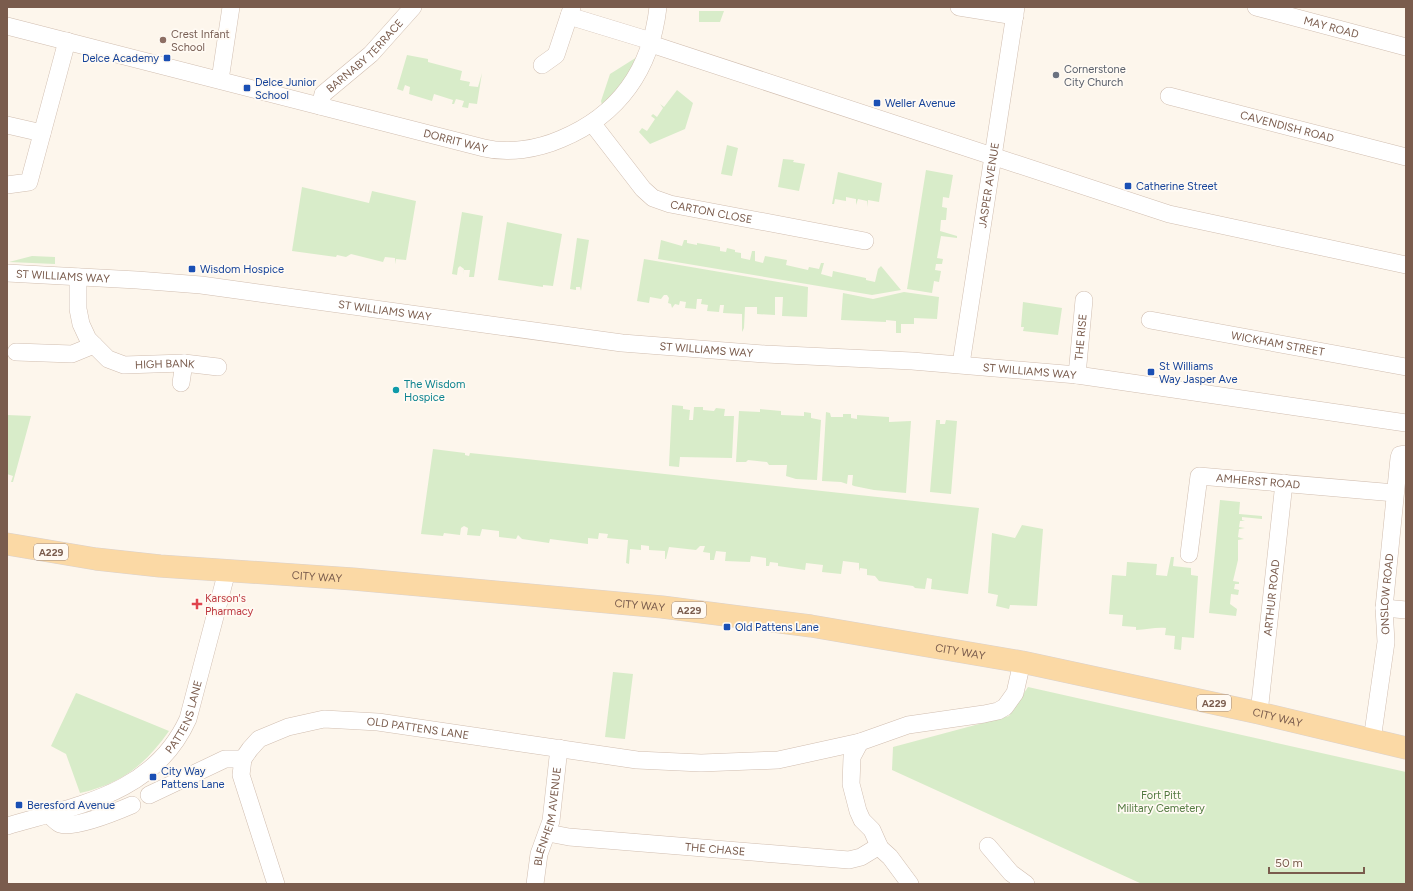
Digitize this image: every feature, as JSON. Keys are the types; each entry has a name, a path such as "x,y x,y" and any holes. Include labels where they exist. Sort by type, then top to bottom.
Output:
{"main road":[{"name":"CITY WAY","path":"7,544 96,559 361,579 662,607 811,626 1022,662 1259,713 1406,748"}],"street":[{"path":"220,80 231,7"},
{"name":"BARNABY TERRACE","path":"320,106 324,94 371,54 413,7"},
{"name":"DORRIT WAY","path":"7,26 480,147 497,150 528,148 546,144 570,135 592,123 611,108 628,88 641,68 651,43 658,7"},
{"path":"959,7 1015,11"},
{"name":"MAY ROAD","path":"1256,7 1406,47"},
{"path":"542,65 556,54 570,11 651,43 1165,213 1406,265"},
{"name":"JASPER AVENUE","path":"961,364 1015,11"},
{"path":"7,185 29,182 67,42"},
{"name":"CAVENDISH ROAD","path":"1169,96 1406,157"},
{"name":"CARTON CLOSE","path":"592,123 641,187 657,200 670,204 865,241"},
{"path":"7,125 42,133"},
{"name":"ST WILLIAMS WAY","path":"7,273 78,276 202,285 622,343 765,354 961,364 1077,375 1406,423"},
{"name":"HIGH BANK","path":"78,276 80,319 86,336 108,359 124,365 184,363 218,367"},
{"name":"THE RISE","path":"1077,375 1084,300"},
{"name":"WICKHAM STREET","path":"1150,320 1406,367"},
{"path":"16,352 72,354 94,345"},
{"path":"181,383 184,363"},
{"name":"ONSLOW ROAD","path":"1372,740 1386,642 1384,608 1399,455 1406,454"},
{"name":"AMHERST ROAD","path":"1189,554 1199,476 1395,493"},
{"name":"ARTHUR ROAD","path":"1259,713 1284,483"},
{"name":"PATTENS LANE","path":"7,826 103,798 120,790 157,763 174,745 188,719 227,570"},
{"path":"1384,608 1406,610"},
{"name":"OLD PATTENS LANE","path":"243,759 260,739 288,727 324,719 378,722 636,760 701,763 778,760 860,742 908,725 998,711 1005,707 1015,693 1022,662"},
{"path":"860,742 852,757 851,784 860,816 872,830 879,846 890,857 910,884"},
{"name":"BLENHEIM AVENUE","path":"535,884 539,854 548,833 552,817 559,748"},
{"path":"149,795 225,759 243,759 241,775 276,884"},
{"path":"48,814 60,824 69,825 110,814 132,805"},
{"name":"THE CHASE","path":"548,833 569,837 849,860 861,857 879,846"},
{"path":"988,846 1011,873 1026,884"}],"green space":[{"path":"699,11 724,11 720,22 699,22"},
{"path":"407,55 428,59 428,62 462,71 460,80 470,82 469,86 478,87 482,73 477,104 469,103 468,108 462,107 464,101 456,99 454,104 452,104 453,100 434,94 432,101 409,94 410,87 405,85 403,91 397,89"},
{"path":"637,57 628,78 602,105 601,101 610,74"},
{"path":"677,90 693,103 685,129 650,144 639,132 642,128 647,131 655,119 651,116 653,114 657,117 663,108 660,104 664,107"},
{"path":"727,145 738,148 732,176 721,174"},
{"path":"783,159 794,160 793,162 805,164 799,191 778,187"},
{"path":"926,170 953,175 949,198 943,197 942,207 947,208 946,220 941,220 940,231 957,236 957,238 941,236 937,258 943,259 942,264 936,264 935,270 941,271 939,282 934,281 932,293 907,289"},
{"path":"838,172 882,183 879,202 868,200 867,207 867,201 858,199 856,205 856,199 846,197 846,201 835,199 834,204 832,204"},
{"path":"302,187 369,203 372,191 416,201 406,260 396,259 395,264 395,258 385,257 383,262 351,254 346,257 337,255 336,257 292,251"},
{"path":"462,212 483,216 474,277 469,277 470,270 464,270 463,275 464,269 460,266 458,268 457,275 452,274"},
{"path":"507,222 562,234 553,286 543,285 543,287 498,280"},
{"path":"577,238 589,240 581,291 580,287 576,287 576,290 570,289"},
{"path":"661,240 682,246 684,240 687,240 687,243 697,245 697,243 720,247 720,251 726,252 727,248 741,253 741,258 750,260 752,251 755,251 755,261 763,263 765,256 787,260 786,265 808,270 809,267 819,269 821,263 824,263 821,274 832,277 833,271 866,278 866,280 875,282 878,269 881,266 901,290 872,295 658,259"},
{"path":"32,256 55,257 55,264 9,262"},
{"path":"644,259 808,287 807,317 782,316 783,297 775,297 775,315 757,314 757,307 745,307 744,328 742,332 742,314 723,313 724,305 720,305 719,312 707,311 708,305 701,304 702,299 697,299 696,309 685,308 686,302 680,301 679,305 675,304 672,308 671,304 668,303 669,298 667,295 664,295 661,299 650,297 649,303 637,301"},
{"path":"904,292 939,297 937,319 914,318 914,324 901,324 901,333 896,333 896,321 841,320 843,293 873,299"},
{"path":"1023,302 1062,308 1058,335 1023,331 1024,327 1021,327"},
{"path":"672,405 683,406 683,409 690,410 689,420 693,420 694,407 703,407 703,410 714,411 716,408 725,409 724,416 734,416 732,458 680,457 679,467 669,466"},
{"path":"760,409 781,411 781,415 804,416 804,412 811,413 811,418 821,420 817,480 796,479 786,476 787,465 769,465 767,462 748,460 746,462 736,462 739,411 760,412"},
{"path":"826,412 830,413 831,417 843,417 843,414 851,414 851,418 857,419 857,415 889,417 889,422 911,421 906,493 874,490 854,486 852,485 853,475 848,475 847,484 841,482 822,481"},
{"path":"7,415 31,416 13,482 11,482 13,476 7,474"},
{"path":"936,420 940,420 940,424 945,424 946,420 957,421 951,494 930,492"},
{"path":"433,449 465,453 465,455 469,456 470,453 979,508 968,594 931,589 932,579 927,578 925,589 879,581 875,576 867,575 867,569 860,568 859,571 859,563 843,561 841,574 822,572 823,565 806,563 805,570 778,566 778,563 770,562 769,566 766,566 766,558 751,556 750,562 725,561 726,552 716,551 714,560 710,560 710,553 703,552 705,546 700,546 696,550 669,547 665,559 665,551 649,550 649,546 641,545 641,550 630,549 629,564 626,563 628,540 607,538 608,534 599,533 598,539 588,538 588,544 550,539 549,543 522,539 518,535 516,539 499,537 499,531 482,529 480,536 467,535 468,528 464,526 461,528 460,535 444,533 443,536 421,534"},
{"path":"1220,500 1240,502 1239,514 1262,516 1262,519 1242,517 1242,520 1245,521 1240,521 1239,527 1245,528 1239,529 1238,537 1244,539 1238,540 1238,560 1233,581 1239,582 1239,584 1235,584 1234,589 1239,590 1238,595 1231,594 1230,604 1237,609 1236,616 1209,613"},
{"path":"1022,525 1043,529 1037,606 1010,605 1009,609 996,606 998,595 988,593 992,533 1015,538"},
{"path":"1171,557 1174,557 1173,566 1191,568 1191,575 1198,576 1194,638 1182,637 1181,650 1174,649 1175,636 1165,635 1166,628 1136,630 1136,627 1122,626 1123,615 1109,614 1112,575 1126,576 1127,562 1157,564 1156,575 1167,576"},
{"path":"613,672 633,674 625,739 605,737"},
{"name":"Fort Pitt Military Cemetery","path":"1028,687 1406,772 1406,884 1142,884 892,770 893,747 1009,716"},
{"path":"76,693 169,731 151,754 131,771 108,784 80,793 66,754 51,746"}],"place":[{"name":"Crest Infant School","path":"163,40"},
{"name":"Delce Academy","path":"167,58"},
{"name":"Cornerstone City Church","path":"1056,75"},
{"name":"Delce Junior School","path":"247,88"},
{"name":"Weller Avenue","path":"877,103"},
{"name":"Catherine Street","path":"1128,186"},
{"name":"Wisdom Hospice","path":"192,269"},
{"name":"St Williams Way Jasper Ave","path":"1151,372"},
{"name":"The Wisdom Hospice","path":"396,390"},
{"name":"Karson's Pharmacy","path":"197,604"},
{"name":"Old Pattens Lane","path":"727,627"},
{"name":"City Way Pattens Lane","path":"153,777"},
{"name":"Beresford Avenue","path":"19,805"}]}
